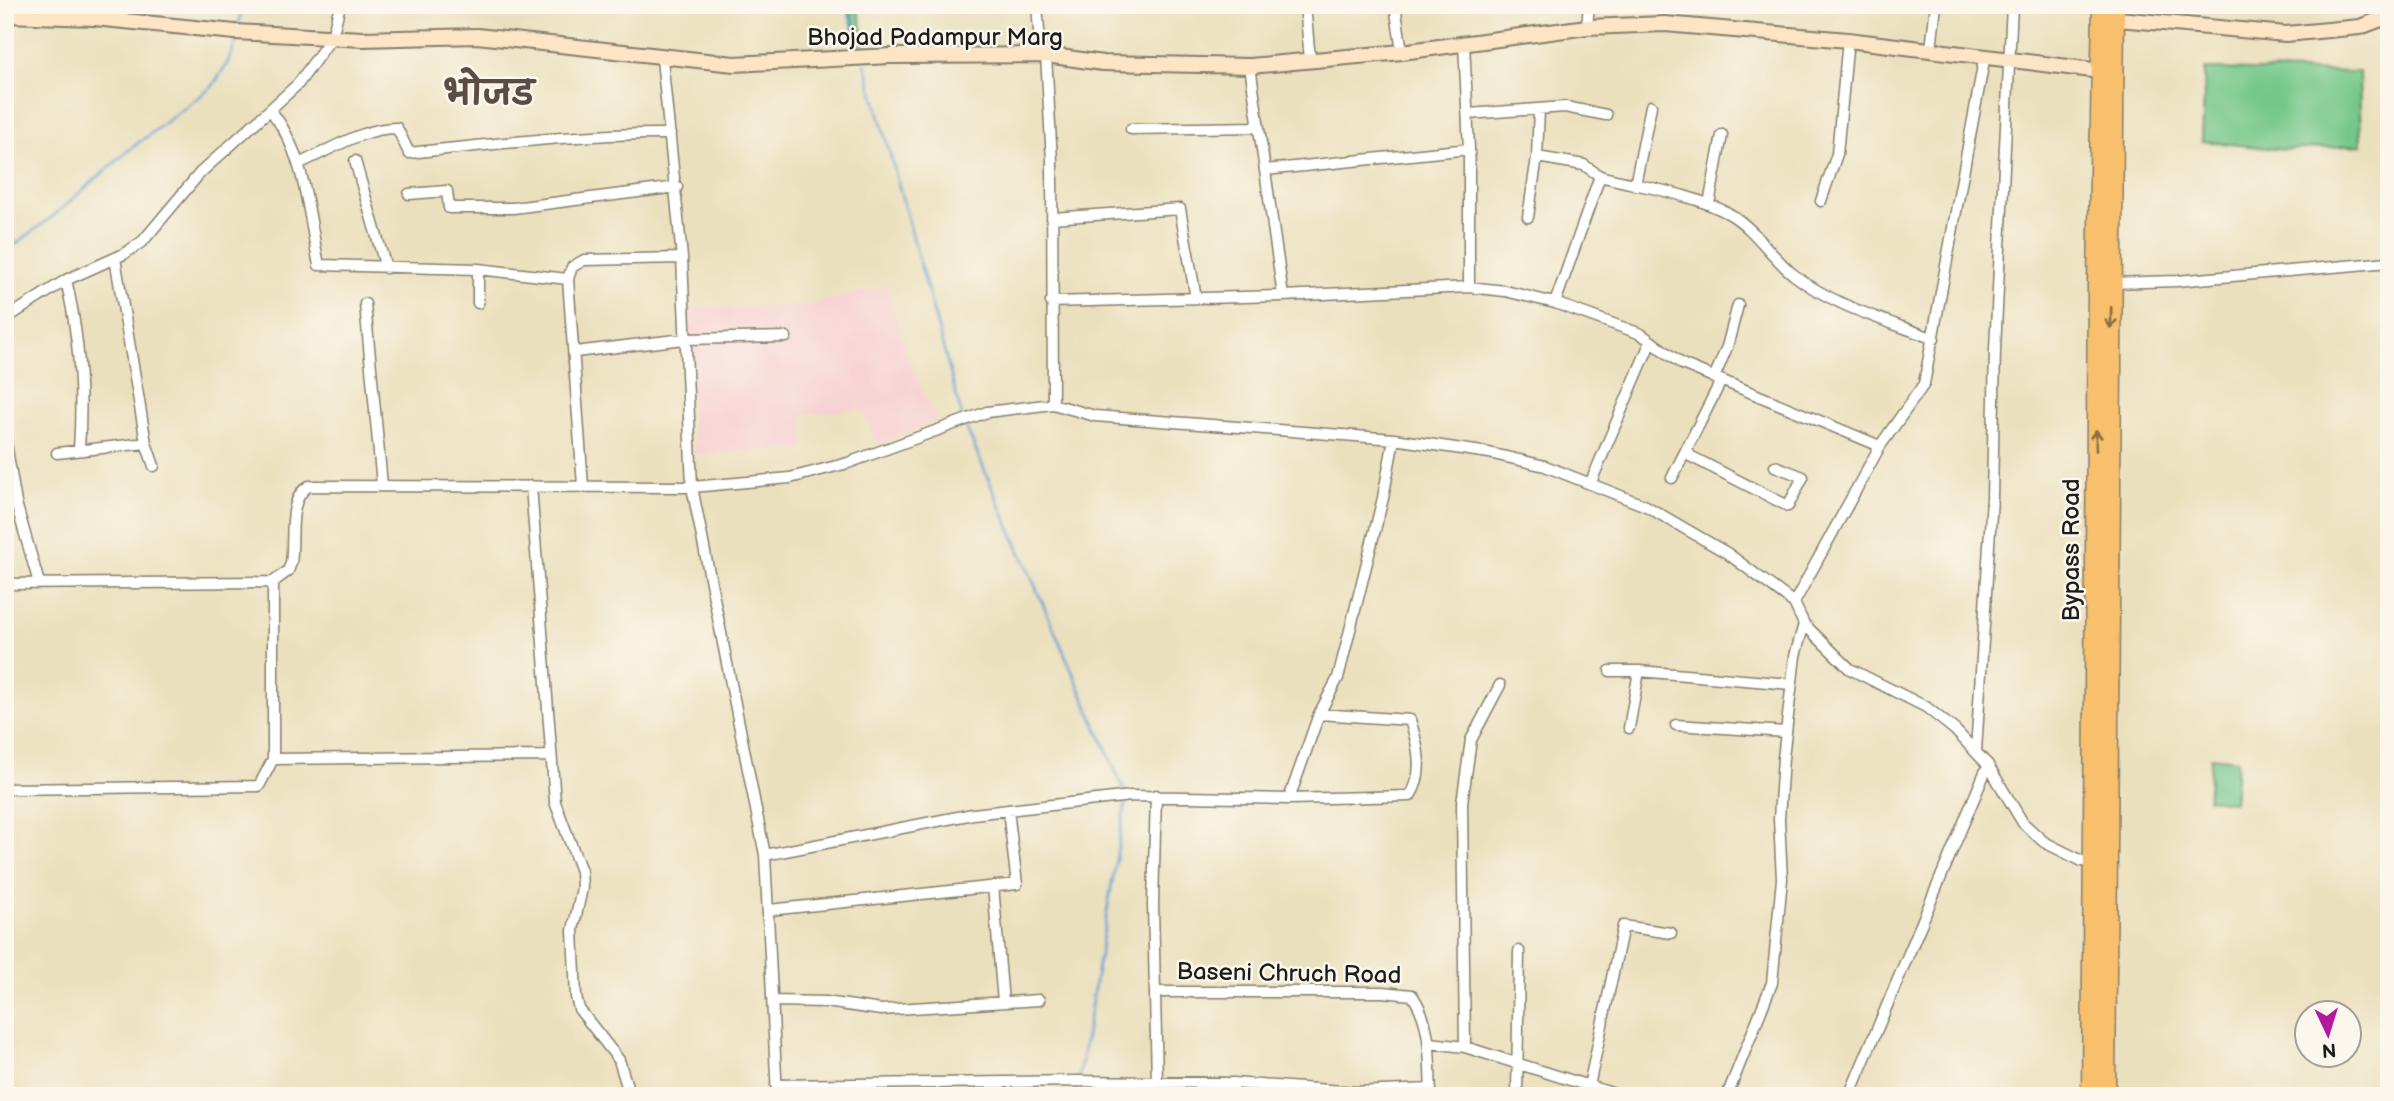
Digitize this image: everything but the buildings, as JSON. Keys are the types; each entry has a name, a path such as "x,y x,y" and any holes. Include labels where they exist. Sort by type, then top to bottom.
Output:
{"highway":[{"name":"Bypass Road","path":"2091,1096 2100,863 2108,12"},
{"name":"Bypass Road","path":"2100,863 2106,1096"}],"street":[{"path":"5,319 66,279 116,258 142,241 200,173 298,84 332,37 340,5"},
{"path":"1037,5 1041,44 1046,55 1052,218 1054,404"},
{"path":"1305,5 1310,60"},
{"path":"1395,5 1402,52"},
{"path":"1587,27 1589,5"},
{"path":"1931,49 1936,5"},
{"path":"1976,751 1992,498 2012,5"},
{"path":"2108,12 2286,34 2360,27 2389,16"},
{"name":"Bhojad Padampur Marg","path":"5,15 94,18 332,37 477,36 662,59 734,64 891,56 1046,55 1103,63 1250,66 1402,52 1587,27 1698,26 1985,55 2107,72"},
{"path":"1821,201 1837,154 1849,40"},
{"path":"1464,42 1469,149 1469,287"},
{"path":"1794,603 1880,446 1924,384 1985,55"},
{"path":"662,59 677,187 682,258 692,487 765,855 776,1090 987,1082 1233,1083 1344,1091 1431,1092 1430,1043 1465,1047 1621,1096"},
{"path":"1250,66 1283,296"},
{"path":"1635,185 1651,106"},
{"path":"1468,114 1564,107 1606,115"},
{"path":"1528,217 1537,158 1539,108"},
{"path":"270,110 283,125 298,164 318,265 478,269 568,279"},
{"path":"1131,129 1258,127"},
{"path":"298,164 364,135 391,128 397,128 410,153 626,133 670,134"},
{"path":"1709,204 1722,135"},
{"path":"1265,170 1469,149"},
{"path":"1537,158 1584,165 1600,176 1709,204 1746,225 1785,267 1823,296 1934,339"},
{"path":"355,161 386,268"},
{"path":"1555,303 1600,176"},
{"path":"409,194 447,191 449,208 513,208 677,187"},
{"path":"1052,218 1180,209 1196,298"},
{"path":"116,258 146,443 154,466"},
{"path":"583,486 568,279 572,267 584,260 682,258"},
{"path":"2104,283 2177,281 2389,262"},
{"path":"478,269 478,303"},
{"path":"66,279 77,337 81,395 79,449"},
{"path":"1051,302 1283,296 1469,287 1555,303 1640,334 1682,364 1880,446"},
{"path":"365,304 382,485"},
{"path":"1672,478 1718,379 1738,305"},
{"path":"575,352 684,340 786,337"},
{"path":"1591,482 1651,341"},
{"path":"5,584 273,582 288,571 291,563 295,503 301,491 321,485 692,487 790,478 848,463 987,412 1054,404 1095,416 1394,439 1514,458 1591,482 1646,506 1688,530 1794,603 1804,624 1850,669 1927,707 1976,751 2030,829 2044,842 2064,853 2100,863"},
{"path":"5,437 16,503 40,583"},
{"path":"1289,799 1319,714 1338,678 1383,498 1394,439"},
{"path":"57,453 146,443"},
{"path":"1687,448 1690,456 1788,506 1803,477 1775,466"},
{"path":"531,486 555,802 581,871 582,888 573,930 579,1009 619,1060 630,1096"},
{"path":"5,789 259,786 273,759 273,582"},
{"path":"1727,1096 1773,983 1774,945 1782,879 1779,819 1786,732 1795,656 1804,624"},
{"path":"1610,671 1791,684"},
{"path":"1629,728 1639,671"},
{"path":"1465,1047 1463,791 1471,740 1500,685"},
{"path":"765,855 973,814 1156,795 1289,799 1410,796 1416,788 1420,761 1410,720 1319,714"},
{"path":"1675,725 1786,732"},
{"path":"273,759 550,756"},
{"path":"1849,1096 1988,765"},
{"name":"Baseni Chruch Road","path":"1156,795 1153,904 1157,1083"},
{"path":"769,910 1017,884 1009,810"},
{"path":"993,886 1003,1002"},
{"path":"1589,1086 1623,926 1671,933"},
{"path":"1517,1096 1520,951"},
{"name":"Baseni Chruch Road","path":"1155,992 1383,992 1412,995 1419,1004 1430,1043"},
{"path":"773,1001 826,1002 881,1010 1039,1000"},
{"path":"986,1096 987,1082"},
{"path":"1233,1083 1233,1096"}],"shaded area":[{"path":"887,286 910,363 937,421 877,445 862,409 803,415 804,449 693,454 686,307 805,306"}],"green space":[{"path":"848,5 857,5 868,53 863,53"},
{"path":"2205,69 2359,72 2361,145 2285,150 2202,141"},
{"path":"2211,757 2237,760 2234,802 2208,799"}],"waterway":[{"path":"239,25 242,5"},
{"path":"846,5 859,46"},
{"path":"5,252 52,217 129,150 212,87 227,64 237,39"},
{"path":"865,63 962,416"},
{"path":"965,425 1124,790"},
{"path":"1079,1077 1126,800"},
{"path":"1076,1089 1076,1096"}],"district":[{"name":"भोजड","path":"489,93"}]}
